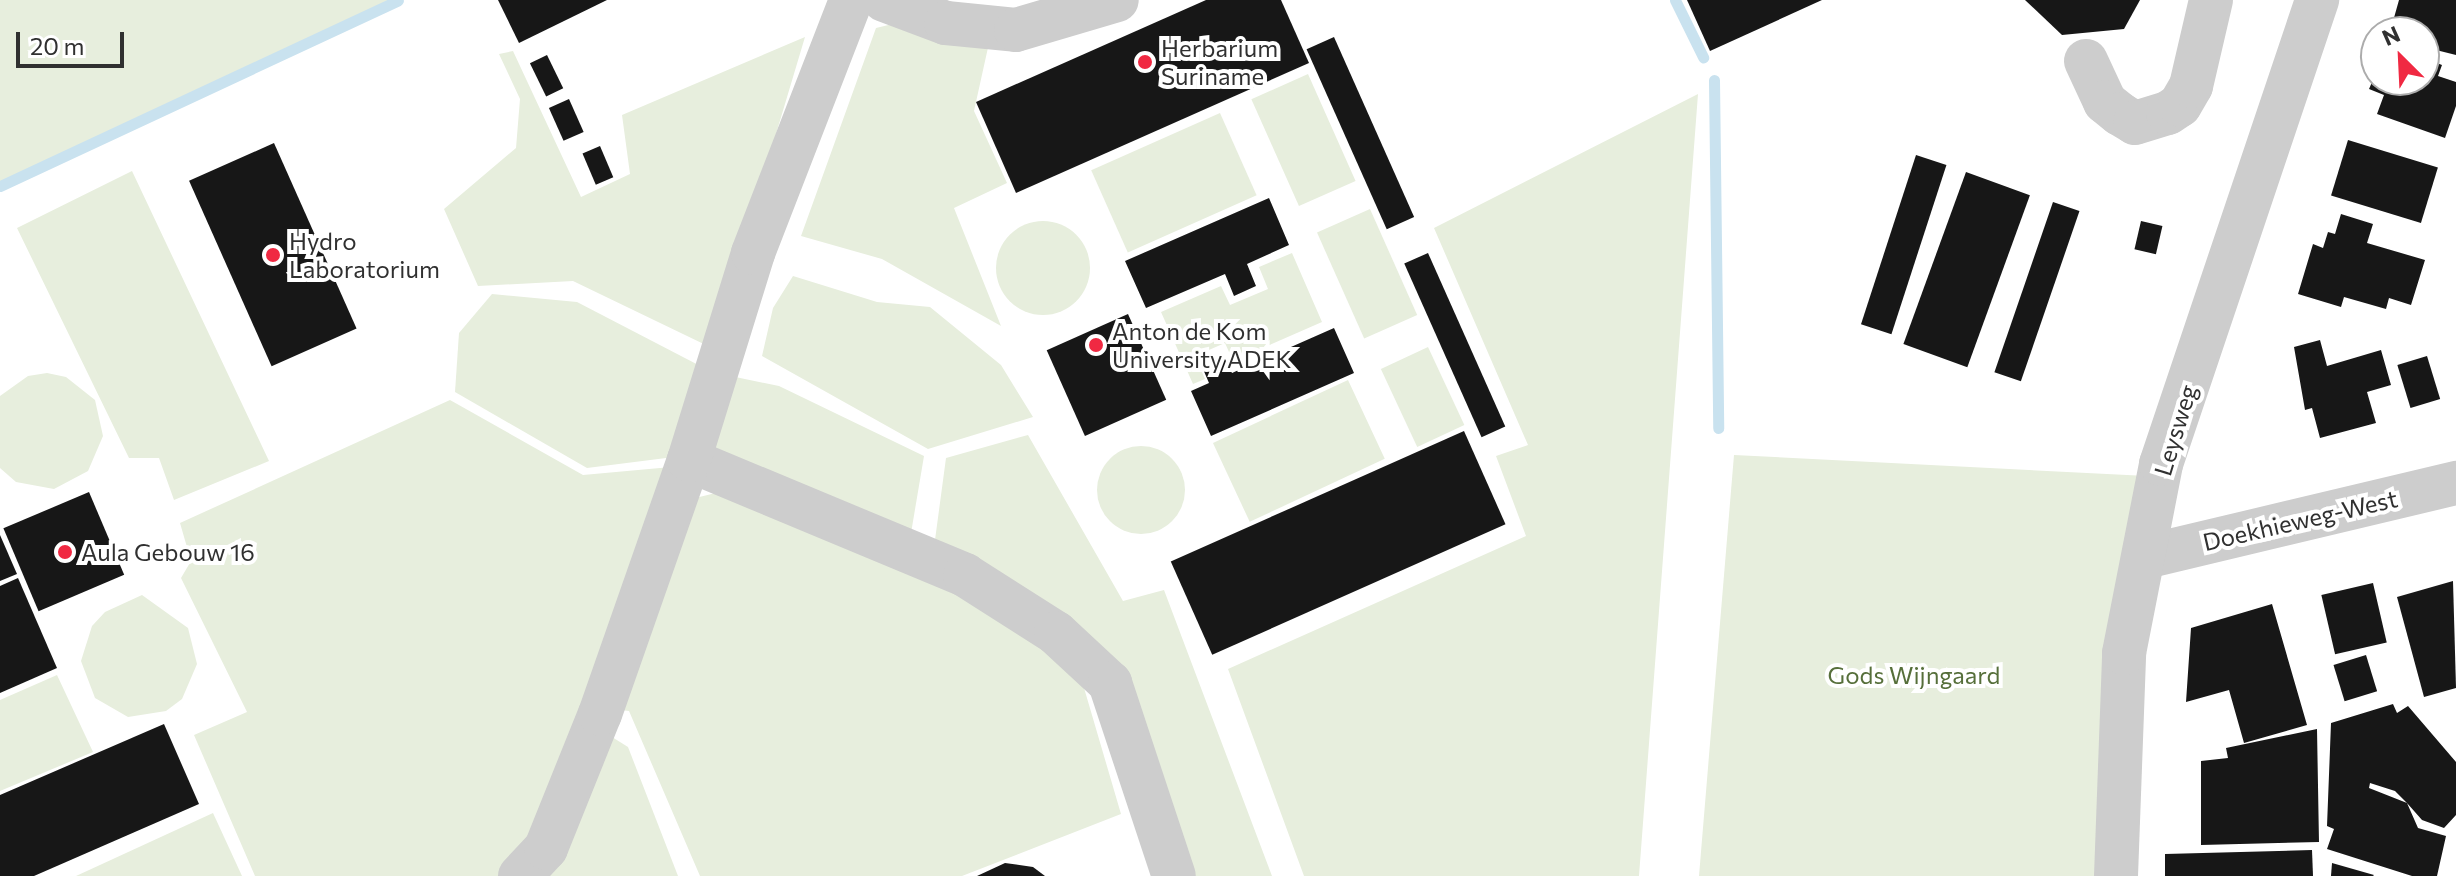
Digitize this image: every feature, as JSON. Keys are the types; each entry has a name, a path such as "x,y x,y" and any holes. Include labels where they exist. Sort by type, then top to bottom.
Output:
{"street":[{"path":"520,876 546,848 595,727 689,460 753,253 851,0"},
{"path":"884,0 946,23 1016,30 1117,0"},
{"path":"2086,61 2105,102 2120,114 2135,123 2168,113 2180,105 2191,86 2211,0"},
{"name":"Leysweg","path":"2116,876 2124,653 2161,464 2317,0"},
{"path":"689,460 965,575 1056,633 1110,683 1174,876"},
{"name":"Doekhieweg-West","path":"2145,557 2456,483"}],"green space":[{"path":"0,0 398,0 0,186"},
{"path":"913,19 989,43 974,111 1007,183 954,208 1001,326 882,259 801,236 876,28"},
{"path":"805,37 712,348 573,281 478,286 444,209 516,148 520,99 499,54 513,51 581,197 630,174 622,115"},
{"path":"1308,74 1356,181 1299,206 1251,99"},
{"path":"1698,94 1639,876 1304,876 1228,669 1526,536 1496,456 1528,445 1434,228"},
{"path":"1220,113 1257,195 1128,253 1091,170"},
{"path":"132,171 269,461 174,500 159,458 129,458 17,228"},
{"path":"1370,209 1417,315 1364,339 1317,233"},
{"path":"1043,221 1061,225 1076,235 1086,250 1090,268 1086,286 1076,301 1061,311 1043,315 1025,311 1010,301 1000,286 996,268 1000,250 1010,235 1025,225"},
{"path":"1292,253 1322,322 1233,361 1225,343 1195,356 1205,379 1193,384 1161,312 1221,286 1230,305 1268,289 1259,267"},
{"path":"793,276 877,302 930,307 1001,365 1033,417 928,449 762,356 773,308"},
{"path":"492,294 577,302 708,370 682,456 587,468 455,392 459,333"},
{"path":"1428,347 1464,425 1417,447 1381,369"},
{"path":"47,373 66,377 95,400 103,436 88,471 54,489 16,482 0,468 0,396 28,376"},
{"path":"721,374 779,386 924,456 908,551 697,456"},
{"path":"1348,380 1385,459 1250,522 1213,443"},
{"path":"450,400 583,475 682,466 512,876 255,876 194,735 247,712 181,578 191,561 180,523"},
{"path":"1028,435 1123,601 1164,590 1272,876 1195,876 1130,679 935,540 946,458"},
{"path":"1141,446 1158,449 1172,459 1182,473 1185,490 1182,507 1172,521 1158,531 1141,534 1124,531 1110,521 1100,507 1097,490 1100,473 1110,459 1124,449"},
{"name":"Gods Wijngaard","path":"1734,455 2147,476 2099,876 1699,876"},
{"path":"724,491 972,594 1082,681 1121,814 962,876 700,876 629,711 612,709 687,500"},
{"path":"142,595 188,628 197,664 182,699 166,711 128,717 95,698 81,661 92,626 105,612"},
{"path":"57,675 93,752 0,791 0,700"},
{"path":"612,737 628,747 678,876 542,876"},
{"path":"213,813 242,876 76,876"}],"building":[{"path":"498,0 607,0 519,43"},
{"path":"1206,0 1281,0 1309,63 1016,193 976,102"},
{"path":"1687,0 1822,0 1710,51"},
{"path":"2025,0 2140,0 2124,29 2062,35"},
{"path":"2399,0 2456,0 2456,55 2440,51 2440,16 2394,16"},
{"path":"1334,37 1414,217 1387,229 1307,49"},
{"path":"547,55 563,88 546,97 530,63"},
{"path":"2440,77 2456,82 2456,106 2445,138 2377,114 2384,96 2440,96"},
{"path":"569,99 584,132 564,141 549,108"},
{"path":"2348,140 2438,167 2421,223 2331,195"},
{"name":"Hydro Laboratorium","path":"274,143 357,328 272,366 189,181"},
{"path":"600,146 613,177 596,185 583,153"},
{"path":"1916,155 1946,165 1891,334 1861,324"},
{"path":"1966,172 2030,195 1967,367 1903,344"},
{"path":"1269,198 1289,245 1247,264 1256,286 1234,296 1225,274 1146,308 1125,261"},
{"path":"2053,202 2079,211 2021,381 1994,372"},
{"path":"2341,214 2373,224 2367,243 2425,260 2411,305 2389,298 2386,309 2344,297 2341,307 2298,294 2313,244 2323,248 2328,232 2335,234"},
{"path":"2141,221 2162,226 2156,254 2134,249"},
{"path":"1428,253 1505,427 1482,437 1404,264"},
{"path":"1128,314 1166,400 1085,436 1047,350"},
{"path":"1334,328 1354,373 1211,436 1191,391 1209,383 1203,369 1225,359 1232,373"},
{"path":"2320,340 2327,366 2381,350 2391,385 2367,392 2376,423 2320,438 2312,408 2305,410 2294,347"},
{"path":"2427,356 2440,399 2411,408 2397,365"},
{"path":"1464,431 1505,524 1212,655 1171,562"},
{"name":"Aula Gebouw 16","path":"89,492 124,575 39,611 3,528"},
{"path":"0,535 17,574 0,581"},
{"path":"18,578 57,668 0,693 0,586"},
{"path":"2453,581 2456,688 2424,697 2397,597"},
{"path":"2373,583 2387,642 2335,654 2321,595"},
{"path":"2272,604 2307,725 2244,743 2229,690 2186,702 2191,628"},
{"path":"2366,655 2377,691 2345,701 2333,665"},
{"path":"2393,704 2397,713 2408,706 2456,762 2456,815 2444,828 2422,820 2407,803 2418,828 2446,836 2437,876 2412,876 2327,849 2334,829 2327,826 2331,723","holes":["2370,783 2395,791 2407,803 2369,788"]},
{"path":"164,724 199,804 34,876 0,876 0,795"},
{"path":"2317,729 2319,842 2201,845 2201,761 2228,758 2226,748"},
{"path":"2312,850 2313,876 2165,876 2165,854"},
{"path":"1005,863 1033,867 1045,876 977,876"},
{"path":"2332,863 2374,875 2331,876"}],"waterway":[{"path":"0,186 398,0"},
{"path":"1675,0 1703,57"},
{"path":"1714,80 1718,428"}],"place":[{"name":"Herbarium Suriname","path":"1145,62"},
{"name":"Hydro Laboratorium","path":"273,255"},
{"name":"Anton de Kom University ADEK","path":"1096,345"},
{"name":"Aula Gebouw 16","path":"65,552"}]}
